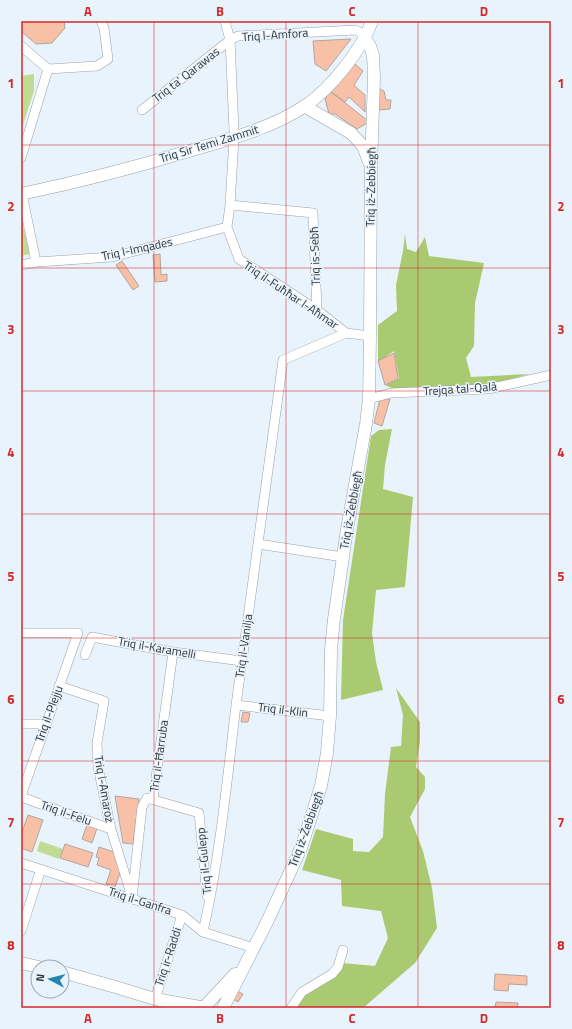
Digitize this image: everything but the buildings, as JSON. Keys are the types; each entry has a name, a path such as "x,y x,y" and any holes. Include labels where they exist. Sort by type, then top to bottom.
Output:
{"main road":[{"path":"364,36 366,21"},
{"path":"364,36 372,21"},
{"name":"Triq Sir Temi Zammit","path":"21,192 123,171 234,134 262,128 304,106 314,99 334,79 364,36"},
{"name":"Triq Sir Temi Zammit","path":"234,134 301,100 319,87 343,62 364,36"},
{"name":"Triq iż-Żebbiegħ","path":"223,1008 243,966 254,948 301,848 322,786 327,753 330,716 331,649 334,619 369,399 373,55 364,36"},
{"path":"304,106 351,133 363,146 371,168"},
{"path":"351,133 363,133 369,129 373,123"},
{"name":"Triq iż-Żebbiegħ","path":"202,1006 243,966"},
{"path":"70,974 155,999 202,1006 215,1005 219,1008"},
{"path":"155,999 171,1008"}],"street":[{"path":"21,46 48,69 97,66 108,59 104,28 101,21"},
{"name":"Triq il-Fuħħar l-Aħmar","path":"225,21 230,40 234,134 228,227 239,259 317,310 346,333"},
{"name":"Triq l-Amfora","path":"230,40 238,36 355,30 364,36"},
{"name":"Triq ta' Qarawas","path":"142,110 230,40"},
{"path":"21,158 48,69"},
{"path":"21,192 36,262"},
{"name":"Triq is-Sebħ","path":"230,205 313,212 317,310"},
{"name":"Triq l-Imqades","path":"21,266 36,262 112,257 228,227"},
{"path":"346,333 370,336"},
{"name":"Triq il-Vanilja","path":"203,932 209,908 223,814 236,705 283,360 346,333"},
{"name":"Trejqa tal-Qalà","path":"369,399 391,393 488,389 551,375"},
{"path":"258,544 343,557"},
{"name":"Triq il-Plejju","path":"21,633 78,633 21,796"},
{"name":"Triq il-Karamelli","path":"85,655 92,637 173,652 242,660"},
{"name":"Triq il-Ħarruba","path":"132,898 142,808 147,798 152,800 173,652"},
{"name":"Triq l-Amaroż","path":"59,686 104,701 97,754 99,773 112,829 132,898"},
{"name":"Triq il-Klin","path":"236,705 330,716"},
{"path":"21,724 45,724"},
{"name":"Triq il-Felu","path":"21,796 112,829"},
{"name":"Triq il-Ġulepp","path":"152,800 199,814 209,908"},
{"name":"Triq il-Ganfra","path":"21,863 182,915 203,932 254,948"},
{"path":"21,931 41,869"},
{"name":"Triq ir-Raddi","path":"155,999 182,915"},
{"path":"291,1008 302,992 332,974 338,967 343,950"}],"green space":[{"path":"34,74 34,91 21,131 21,76"},
{"path":"21,218 30,254 21,256"},
{"path":"405,234 407,249 416,252 425,237 429,256 484,263 475,303 474,346 466,358 471,377 529,374 499,383 471,387 394,389 385,385 399,379 394,351 378,362 378,325 397,311 396,285"},
{"path":"392,429 385,465 383,489 413,497 405,587 376,590 372,633 376,662 383,690 341,700 343,620 371,436 379,430"},
{"path":"396,688 420,722 420,741 416,767 425,777 425,789 410,817 423,851 432,888 437,928 415,963 363,1008 294,1008 297,1001 342,963 375,966 388,938 381,911 342,906 341,880 302,870 316,829 353,839 353,851 369,852 383,837 385,794 391,747 401,746 403,715"},
{"path":"40,841 63,849 59,859 37,851"}]}
